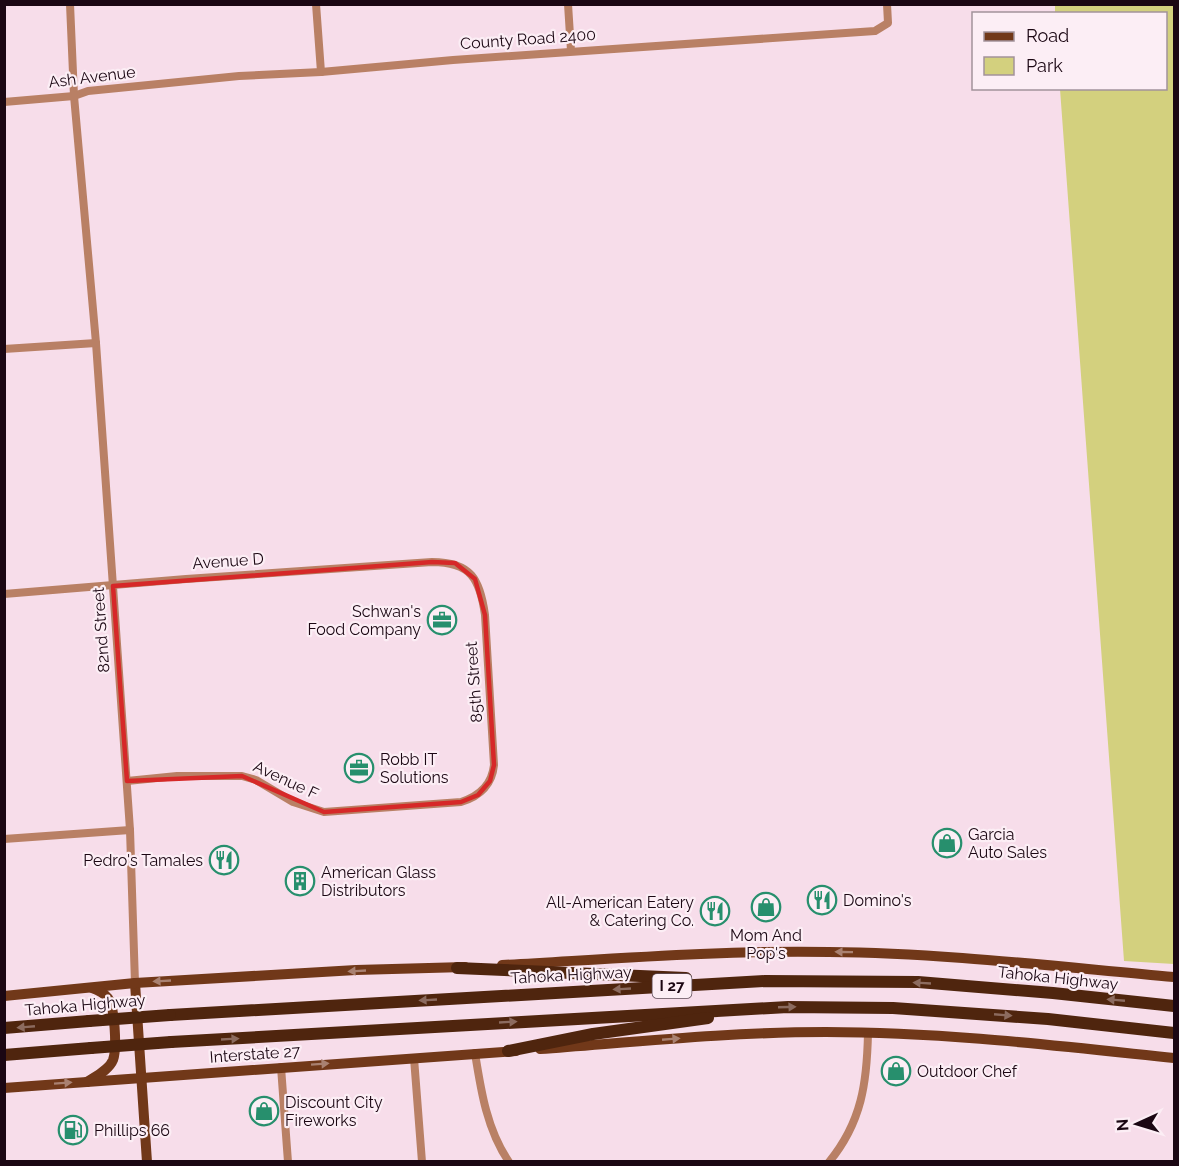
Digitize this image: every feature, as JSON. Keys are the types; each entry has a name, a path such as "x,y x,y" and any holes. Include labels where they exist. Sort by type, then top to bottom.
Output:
{"highway":[{"path":"457,968 750,981"},
{"name":"Tahoka Highway","path":"4,1028 170,1015 750,981 918,982 1174,1006"},
{"name":"I 27","path":"4,1055 171,1042 755,1009 893,1008 1037,1018 1174,1033"},
{"path":"508,1051 593,1034 724,1016 755,1009"}],"main road":[{"name":"Tahoka Highway","path":"457,968 761,952 829,952 998,961 1174,977"},
{"path":"4,996 135,983 368,970 457,968"},
{"name":"82nd Street","path":"135,983 147,1161"},
{"path":"87,987 103,993 111,1003 114,1038 112,1063 87,1082"},
{"path":"508,1051 701,1036 824,1032 979,1038 1174,1058"},
{"name":"Interstate 27","path":"4,1088 508,1051"}],"street":[{"name":"82nd Street","path":"69,4 74,96 96,343 127,781 135,983"},
{"path":"316,4 321,72"},
{"path":"567,4 571,51"},
{"name":"County Road 2400","path":"184,82 571,51 875,31 888,23 886,4"},
{"name":"Ash Avenue","path":"4,102 184,82"},
{"path":"4,349 96,343"},
{"name":"Avenue D","path":"4,594 331,568 432,562 455,563"},
{"name":"85th Street","path":"455,563 468,571 475,579 483,597 494,765 490,781 478,795 468,800"},
{"name":"Avenue F","path":"127,781 177,776 242,776 256,780 293,802 324,812 383,809 468,800"},
{"path":"4,839 130,830"},
{"path":"829,1161 844,1142 860,1107 868,1033"},
{"path":"475,1053 480,1086 491,1126 509,1161"},
{"path":"414,1058 422,1161"},
{"path":"281,1067 288,1161"}],"highlighted area":[{"path":"432,562 455,563 475,579 485,615 494,765 490,781 478,795 461,802 324,812 242,776 127,781 113,586"}],"green space":[{"path":"1055,5 1174,5 1174,964 1124,961 1060,90 1167,90 1167,12 1055,12"}],"place":[{"name":"Schwan's Food Company","path":"442,620"},
{"name":"Robb IT Solutions","path":"359,768"},
{"name":"Garcia Auto Sales","path":"947,843"},
{"name":"Pedro's Tamales","path":"224,860"},
{"name":"American Glass Distributors","path":"300,881"},
{"name":"Domino's","path":"822,900"},
{"name":"Mom And Pop's","path":"766,907"},
{"name":"All-American Eatery & Catering Co.","path":"715,911"},
{"name":"Outdoor Chef","path":"896,1071"},
{"name":"Discount City Fireworks","path":"264,1111"},
{"name":"Phillips 66","path":"73,1130"}]}
